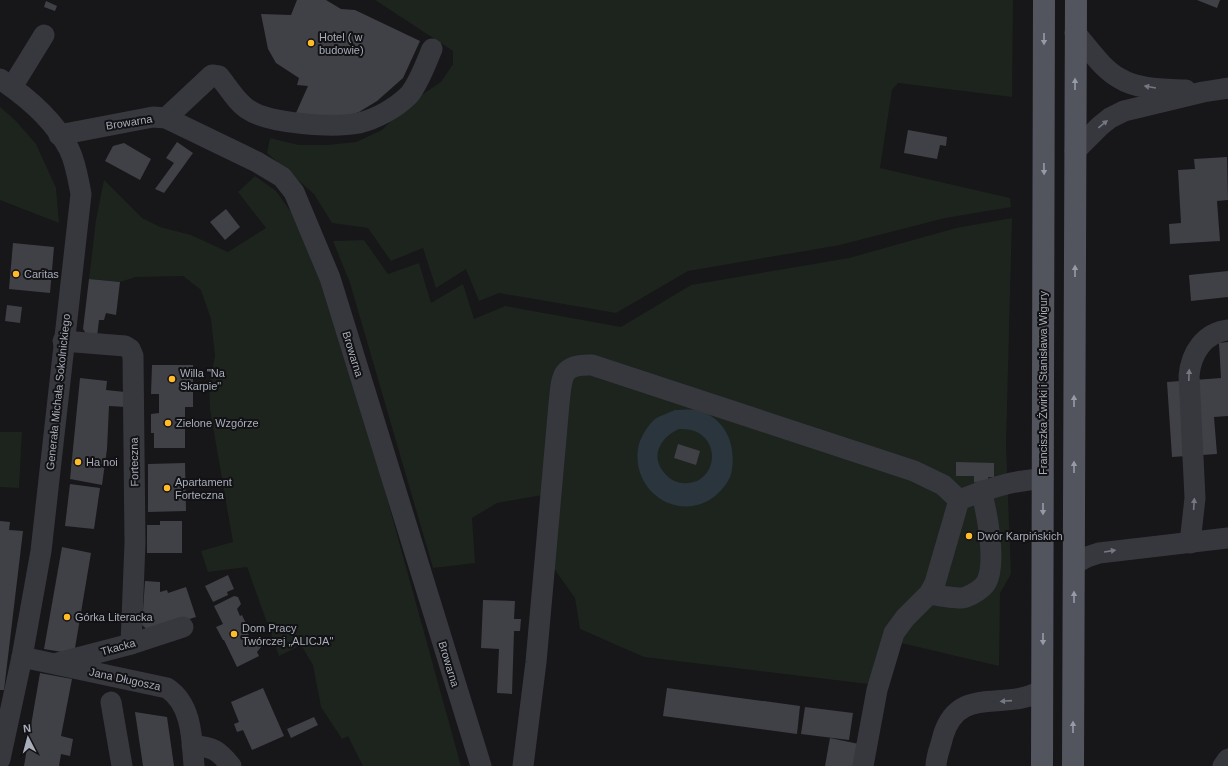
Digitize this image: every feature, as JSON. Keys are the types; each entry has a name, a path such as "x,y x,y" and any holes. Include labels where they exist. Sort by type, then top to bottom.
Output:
{"main road":[{"name":"Franciszka Żwirki i Stanisława Wigury","path":"1042,766 1044,0"},
{"path":"1073,766 1076,0"}],"street":[{"path":"1076,33 1103,65 1120,79 1133,84 1156,88 1203,92"},
{"path":"6,82 44,35"},
{"path":"166,118 212,75 219,76 247,109 258,115 286,122 330,125 359,123 382,114 409,94 432,49"},
{"name":"Generała Michała Sokolnickiego","path":"0,759 2,733 22,658 41,551 63,341 81,194 74,163 68,148 59,134 38,109 6,82"},
{"path":"1075,151 1100,126 1119,114 1203,92 1228,88"},
{"name":"Browarna","path":"59,134 153,117 166,118 257,162 282,177 294,192 330,278 481,766"},
{"path":"1190,543 1195,498 1189,376 1190,364 1196,350 1206,338 1220,331 1228,330"},
{"name":"Forteczna","path":"63,341 125,346 130,349 133,356 135,543 130,644"},
{"path":"522,766 536,662 561,381 567,369 577,364 592,365 914,471 943,485 959,500"},
{"path":"959,500 981,491 1021,480 1043,479"},
{"path":"929,594 964,598 977,591 986,583 990,568 989,520 981,491"},
{"path":"863,766 877,690 894,633 905,618 929,594 941,564 959,500"},
{"path":"1074,564 1087,556 1099,553 1228,538"},
{"name":"Tkacka","path":"53,664 130,644 182,627"},
{"name":"Jana Długosza","path":"22,658 167,688 176,694 183,704 193,756"},
{"path":"936,766 936,760 946,729 956,712 969,704 1017,700 1032,696 1042,690"},
{"path":"111,702 122,766"},
{"path":"193,756 212,748 223,755 231,766"},
{"path":"1222,766 1228,759"}],"shaded area":[{"path":"375,0 1013,0 1012,97 898,83 892,90 880,168 1010,198 1011,207 945,218 840,245 688,271 616,313 499,293 479,301 466,269 436,288 423,248 391,261 368,228 332,223 314,194 267,153 270,138 299,145 327,145 356,142 382,130 408,104 441,82 453,64 453,51"},
{"path":"0,107 15,120 36,144 56,188 59,223 0,200"},
{"path":"255,176 276,191 308,236 327,281 461,766 363,766 348,736 342,739 321,707 313,665 301,645 279,656 247,567 208,572 201,551 233,542 210,409 209,384 215,356 211,319 201,290 183,276 136,277 120,282 89,279 96,220 104,180 142,218 160,227 191,235 228,252 266,228 238,192"},
{"path":"1012,218 1006,445 1011,574 1000,593 999,666 901,643 885,686 644,657 580,629 575,598 555,570 536,568 543,495 497,503 472,518 475,563 433,568 350,283 333,241 364,240 388,274 419,263 431,303 463,284 474,319 505,306 621,327 691,285 849,258 956,228"},
{"path":"675,410 696,410 706,413 721,424 730,440 733,459 730,477 715,496 701,504 686,506 672,504 659,498 648,488 641,475 638,460 639,444 642,437 655,419","holes":["679,429 694,431 704,437 710,446 712,457 710,467 704,476 695,482 676,482 668,477 659,464 657,457 660,445 668,436"]},
{"path":"0,432 22,432 19,488 0,487"}],"building":[{"path":"297,0 326,0 341,9 355,10 420,41 403,78 377,101 359,112 342,118 296,113 308,86 297,85 299,78 276,63 268,49 261,14 291,15"},
{"path":"1197,0 1220,0 1217,8"},
{"path":"46,1 57,6 55,11 44,7"},
{"path":"908,130 947,137 946,146 940,145 937,159 904,153"},
{"path":"177,142 193,153 164,193 155,189 174,163 166,158"},
{"path":"124,143 151,159 140,180 105,161 113,146"},
{"path":"1227,157 1228,200 1217,201 1220,241 1170,244 1169,224 1181,223 1178,170 1195,169 1194,159"},
{"path":"226,209 240,227 225,240 210,222"},
{"path":"13,243 54,247 50,293 9,289"},
{"path":"1228,271 1228,297 1191,301 1189,275"},
{"path":"89,279 120,282 116,315 106,313 104,320 99,320 97,337 87,335 83,329"},
{"path":"7,305 22,307 20,323 5,321"},
{"path":"1228,342 1228,416 1214,417 1217,454 1172,457 1167,382 1221,378 1219,343"},
{"path":"152,365 193,365 193,407 185,407 185,448 154,448 154,433 151,433 151,414 159,413 159,394 151,394"},
{"path":"80,378 107,381 106,390 125,392 126,407 109,406 107,449 102,485 70,479"},
{"path":"678,444 700,451 696,465 674,458"},
{"path":"956,462 994,463 994,477 988,477 988,482 974,482 974,476 956,476"},
{"path":"185,463 186,511 148,512 148,464"},
{"path":"70,484 100,488 94,529 65,526"},
{"path":"0,521 10,522 9,530 23,531 4,690 0,690"},
{"path":"160,521 182,521 182,553 147,553 147,525 160,525"},
{"path":"62,547 91,553 74,654 44,649"},
{"path":"228,575 234,589 227,592 228,595 213,602 205,586"},
{"path":"145,581 160,582 160,592 167,590 168,593 186,587 196,617 149,631 142,625"},
{"name":"Dom Pracy Twórczej „ALICJA\"","path":"234,596 238,597 241,604 237,609 240,616 242,615 248,628 246,629 252,642 258,642 261,647 257,652 259,656 237,667 216,627 223,624 214,606"},
{"path":"483,600 515,601 514,619 521,619 520,631 514,631 512,694 497,693 499,649 481,648"},
{"path":"40,673 72,679 61,736 73,739 70,756 61,754 59,766 24,766"},
{"path":"263,688 284,736 252,750 243,730 237,732 234,724 239,722 231,702"},
{"path":"667,688 800,706 797,734 663,716"},
{"path":"805,707 853,713 849,740 801,734"},
{"path":"135,712 167,717 174,766 143,766"},
{"path":"314,717 318,725 291,738 287,729"},
{"path":"830,738 859,744 855,766 825,766"}],"place":[{"name":"Hotel ( w budowie)","path":"311,43"},
{"name":"Caritas","path":"16,274"},
{"name":"Willa \"Na Skarpie\"","path":"172,379"},
{"name":"Zielone Wzgórze","path":"168,423"},
{"name":"Ha noi","path":"78,462"},
{"name":"Apartament Forteczna","path":"167,488"},
{"name":"Dwór Karpińskich","path":"969,536"},
{"name":"Górka Literacka","path":"67,617"},
{"name":"Dom Pracy Twórczej „ALICJA\"","path":"234,634"}]}
